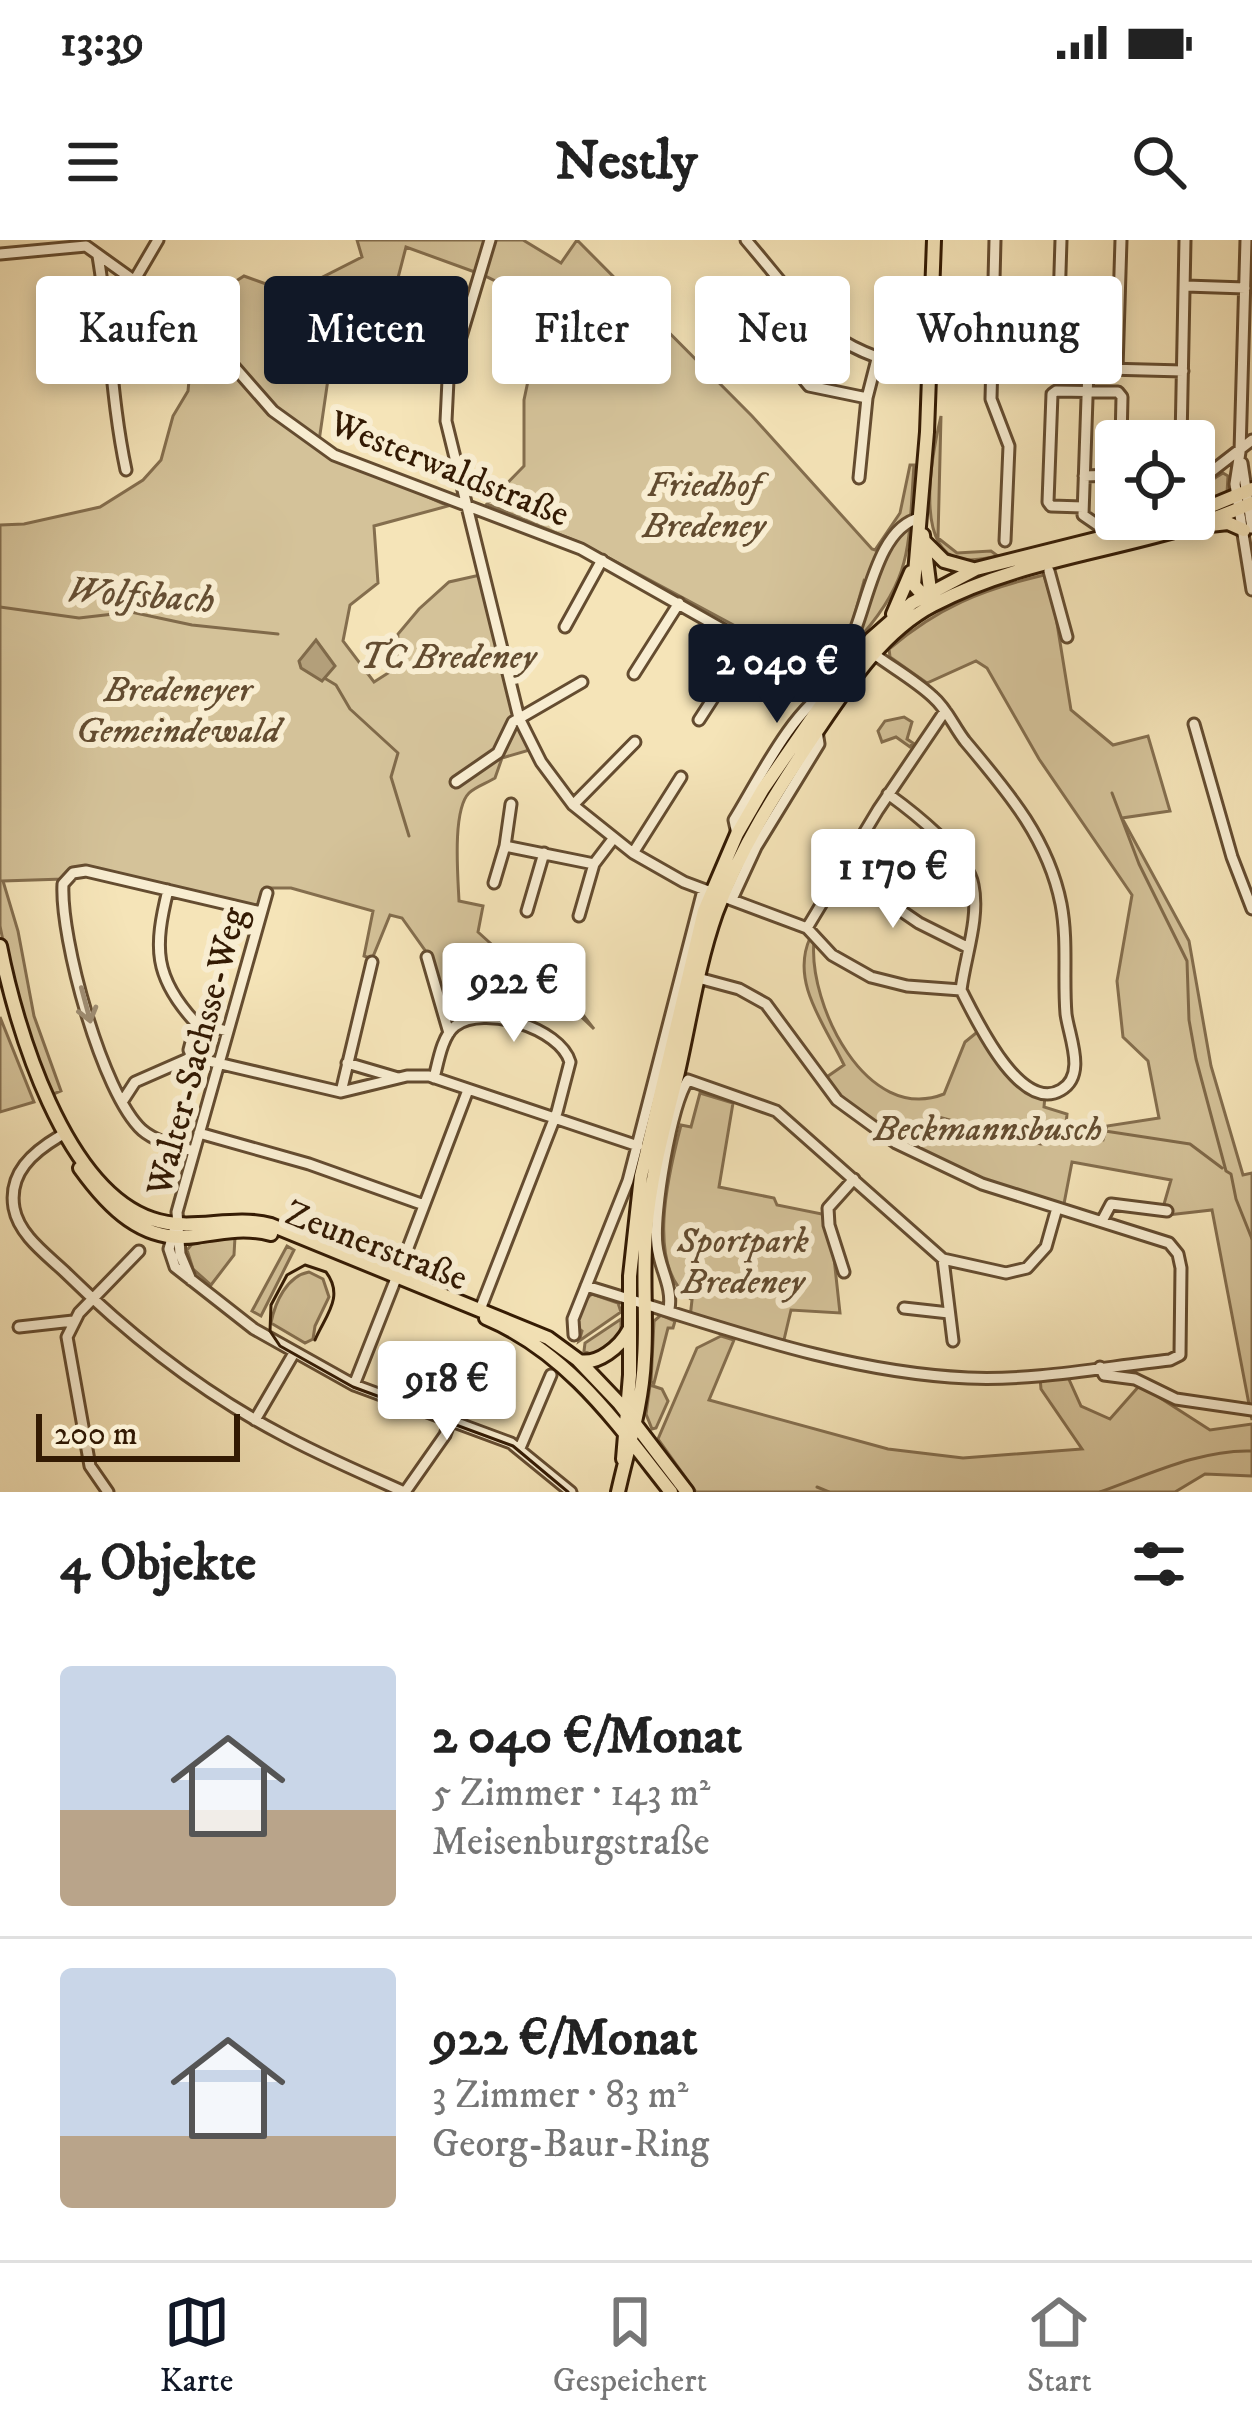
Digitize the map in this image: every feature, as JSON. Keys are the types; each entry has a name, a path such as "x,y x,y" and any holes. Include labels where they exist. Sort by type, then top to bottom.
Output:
{"main road":[{"path":"933,276 934,240"},
{"path":"928,384 922,529 929,598"},
{"path":"1215,511 1246,499"},
{"path":"1215,522 1248,529"},
{"path":"618,1492 644,1360 637,1303 640,1176 717,894 737,833 890,620 914,566 922,529"},
{"path":"922,529 944,561 976,569"},
{"path":"890,620 976,569 1095,538"},
{"path":"554,1350 585,1363 623,1341 630,1328 652,1178 717,894 836,693 929,598 1130,540"},
{"path":"914,566 914,585 929,598"},
{"path":"0,946 25,1048 82,1157 120,1202 175,1233"},
{"path":"0,987 22,1063 60,1136 111,1207 133,1224 175,1233"},
{"name":"Zeunerstraße","path":"175,1233 256,1221 554,1350"},
{"name":"Zeunerstraße","path":"396,1278 481,1307 554,1350"},
{"path":"630,1328 630,1430"},
{"path":"554,1350 687,1492"},
{"path":"578,1360 671,1492"},
{"path":"623,1468 648,1462"}],"street":[{"path":"138,276 158,240"},
{"path":"490,240 446,392 448,443 519,718 541,762 573,805 633,853 717,894 807,928 832,955 871,976 907,986 961,990"},
{"path":"746,240 829,335 874,358"},
{"path":"994,276 995,240"},
{"path":"1060,276 1061,240"},
{"path":"1120,276 1121,240"},
{"path":"1182,420 1185,240"},
{"path":"1246,240 1240,452 1235,480 1246,499 1252,590"},
{"name":"Westerwaldstraße","path":"0,254 85,243 130,276"},
{"path":"98,255 102,276"},
{"path":"1186,286 1245,288"},
{"path":"1122,369 1183,371"},
{"path":"859,478 874,371"},
{"name":"Westerwaldstraße","path":"240,375 296,430 334,455 602,560 836,693"},
{"path":"114,384 126,470"},
{"path":"807,384 867,398"},
{"path":"991,384 992,407 1009,446 1005,541"},
{"path":"1087,384 1083,507 1084,519 1095,525"},
{"path":"1083,507 1048,502 1052,394 1118,392 1121,420"},
{"path":"1215,470 1252,440"},
{"path":"1084,476 1095,476"},
{"path":"849,645 882,557 903,524 922,529"},
{"path":"1056,547 1049,566 1067,637"},
{"path":"565,628 602,560"},
{"path":"634,674 679,603"},
{"path":"699,720 750,641"},
{"path":"874,654 931,695 945,711 1016,802 1054,876 1064,924 1065,1002 1076,1065 1066,1086 1044,1095 1030,1092 1001,1058 961,990 974,900 968,871 937,835 888,794"},
{"path":"456,782 498,753 507,729 519,718 582,682"},
{"path":"807,928 945,711"},
{"path":"1195,724 1232,857 1252,909"},
{"path":"573,805 635,742"},
{"path":"633,853 681,778"},
{"path":"494,883 511,804"},
{"path":"579,916 594,864 613,839"},
{"path":"505,846 594,864"},
{"path":"527,911 544,854"},
{"path":"194,1150 149,1136 122,1102 86,1006 62,890 67,877 80,871 261,912"},
{"path":"843,871 919,923 967,947"},
{"path":"168,890 157,949 167,979 196,1023 227,1031"},
{"name":"Walter-Sachsse-Weg","path":"175,1233 267,893"},
{"path":"574,1335 573,1319 615,1218 717,894"},
{"path":"427,957 448,1034 434,1078"},
{"path":"341,1092 372,962"},
{"path":"586,1286 809,1353 909,1372 990,1378 1180,1355 1180,1268 1174,1247 960,1174 879,1133 820,1081 766,1004 739,988 698,978"},
{"path":"448,1034 466,1020 495,1018 534,1028 560,1043 571,1069 481,1307"},
{"path":"192,1058 196,1023"},
{"path":"122,1102 134,1082 192,1058 341,1092 398,1078 434,1078 638,1146"},
{"path":"347,1064 398,1078"},
{"path":"109,1075 134,1082"},
{"path":"669,1309 671,1292 658,1254 657,1217 666,1158 688,1080 770,1107 943,1259 1006,1273 1027,1268 1046,1247 1057,1208"},
{"path":"354,1385 468,1090"},
{"path":"199,1133 309,1164 424,1205"},
{"path":"60,1136 22,1166 14,1204 27,1235 121,1325 255,1420 405,1492 445,1435 450,1420"},
{"path":"844,1272 828,1208 854,1179"},
{"path":"1102,1221 1111,1204 1167,1211"},
{"path":"175,1233 183,1264 197,1287 238,1318 354,1385 520,1448 571,1492"},
{"path":"109,1492 96,1477 86,1452 79,1393 67,1347 73,1321 139,1251"},
{"path":"943,1259 953,1341"},
{"path":"904,1308 949,1313"},
{"path":"19,1327 73,1321"},
{"path":"255,1420 294,1353"},
{"path":"1100,1367 1104,1375 1135,1379 1176,1399 1252,1410"},
{"path":"520,1448 550,1375"}],"green space":[{"name":"Bredeneyer Gemeindewald","path":"357,240 523,240 561,263 577,240 613,276 492,279 406,247 398,276 325,276 362,257"},
{"name":"Bredeneyer Gemeindewald","path":"240,279 264,283 264,384 327,384 318,448 448,506 374,526 378,583 350,605 343,641 374,682 396,668 398,634 419,609 449,582 480,575 533,749 502,758 495,778 472,791 464,802 457,844 459,901 483,906 478,932 499,951 535,961 549,971 594,1029 540,985 475,963 461,1016 447,1022 429,956 402,918 390,915 372,959 364,956 373,911 291,888 271,888 260,911 80,869 64,879 3,881 34,1016 61,1091 51,1095 17,1009 0,926 0,525 100,507 143,480 161,460 173,416 189,384 240,384"},
{"name":"Bredeneyer Gemeindewald","path":"671,335 695,359 695,384 720,384 875,550 900,513 910,465 914,465 904,561 888,600 855,643 871,587 864,581 849,635 788,639 780,650 583,544 487,504 524,466 527,384 671,384"},
{"path":"941,416 938,538 957,553 991,551 998,556 959,559 945,551 936,536 930,495"},
{"path":"1223,473 1228,476 1227,493 1215,498 1215,478"},
{"name":"Beckmannsbusch","path":"1044,575 1055,611 1071,710 1113,745 1148,736 1170,811 1122,818 1189,941 1211,1066 1243,1175 1252,1173 1252,1420 1212,1210 1168,1215 1162,1211 1171,1180 1072,1162 1063,1209 993,1186 879,1133 821,1081 844,1065 807,987 805,954 810,938 832,1025 867,1076 890,1092 916,1099 944,1094 965,1042 981,1029 1001,1059 1045,1096 1044,1107 1067,1114 1065,1136 1103,1140 1107,1126 1159,1118 1148,1061 1123,1037 1117,981 1132,895 1039,759 987,668 976,661 927,683 890,657 889,649 943,611"},
{"path":"904,717 912,722 907,739 913,743 910,747 896,737 882,742 878,731 885,721"},
{"path":"0,1017 34,1102 0,1112"},
{"name":"Sportpark Bredeney","path":"700,1093 733,1103 719,1187 822,1214 834,1258 840,1313 791,1310 783,1344 690,1318 692,1300 677,1285 668,1266 664,1218 671,1167 681,1125 691,1127"},
{"path":"235,1237 234,1255 211,1285 193,1269 187,1250 192,1244"},
{"path":"287,1246 294,1250 261,1316 252,1311"},
{"path":"309,1272 323,1279 329,1297 313,1339 305,1343 271,1323 283,1291"},
{"path":"592,1294 618,1303 621,1312 579,1341 582,1331 573,1324 582,1303"},
{"path":"661,1315 675,1321 668,1328 654,1383 654,1321"},
{"path":"621,1319 621,1335 593,1355 584,1351 585,1343"},
{"path":"721,1336 734,1340 709,1400 888,1449 963,1458 1082,1449 1041,1389 1040,1378 1067,1375 1081,1406 1110,1419 1140,1385 1210,1430 1252,1424 1252,1476 1205,1474 1175,1492 696,1492 658,1439 697,1348"},
{"path":"650,1385 662,1389 668,1401 652,1429 646,1414"}],"shaded area":[{"path":"316,640 335,666 322,681 301,668 299,661"}],"waterway":[{"name":"Wolfsbach","path":"0,607 79,618 131,612 192,625 278,634"},
{"name":"Wolfsbach","path":"326,679 336,685 350,709 398,753 391,777 409,836"},
{"path":"1112,793 1139,864 1187,961 1196,1059 1226,1171 1252,1239"},
{"path":"927,1114 1041,1144 1105,1131 1190,1144 1222,1168"},
{"path":"1100,1492 1194,1459 1252,1451"},
{"path":"817,1487 829,1492"}],"tram line":[{"path":"315,1340 334,1290 326,1272 305,1265 287,1275 271,1305 270,1331 280,1346 353,1387 513,1446 568,1492"}],"park label":[{"name":"Friedhof Bredeney","path":"704,504"},
{"name":"TC Bredeney","path":"448,655"}]}
